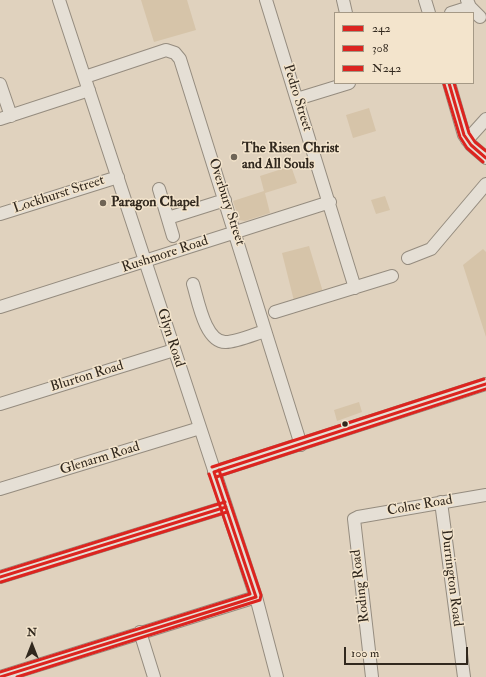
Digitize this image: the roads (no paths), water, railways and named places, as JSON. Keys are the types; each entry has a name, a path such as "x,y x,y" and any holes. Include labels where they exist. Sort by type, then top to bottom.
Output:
{"street":[{"name":"Glyn Road","path":"59,0 256,598 277,677"},
{"name":"Pedro Street","path":"266,0 330,202 355,288"},
{"path":"343,0 346,12"},
{"path":"425,0 429,12"},
{"path":"452,12 468,3 480,17"},
{"name":"Overbury Street","path":"85,77 166,50 175,52 180,59 236,232 301,445"},
{"path":"0,84 5,118 89,90"},
{"path":"297,99 346,84"},
{"path":"449,84 461,128 467,140 486,158"},
{"path":"467,140 486,119"},
{"name":"Lockhurst Street","path":"0,214 118,177"},
{"path":"408,258 430,249 486,184"},
{"path":"158,189 173,236"},
{"path":"168,218 225,200"},
{"name":"Rushmore Road","path":"0,308 330,202"},
{"path":"276,312 392,276"},
{"path":"193,284 209,332 215,339 226,342 265,331"},
{"name":"Blurton Road","path":"0,404 174,350"},
{"path":"214,472 486,384"},
{"name":"Glenarm Road","path":"0,489 200,428"},
{"name":"Colne Road","path":"354,519 358,517 486,495"},
{"name":"Durrington Road","path":"441,502 464,677"},
{"path":"0,577 226,507"},
{"name":"Roding Road","path":"354,519 372,677"},
{"path":"0,677 140,632 256,598"},
{"path":"140,632 154,677"}],"place":[{"name":"The Risen Christ and All Souls","path":"234,157"},
{"name":"Paragon Chapel","path":"103,203"}]}
